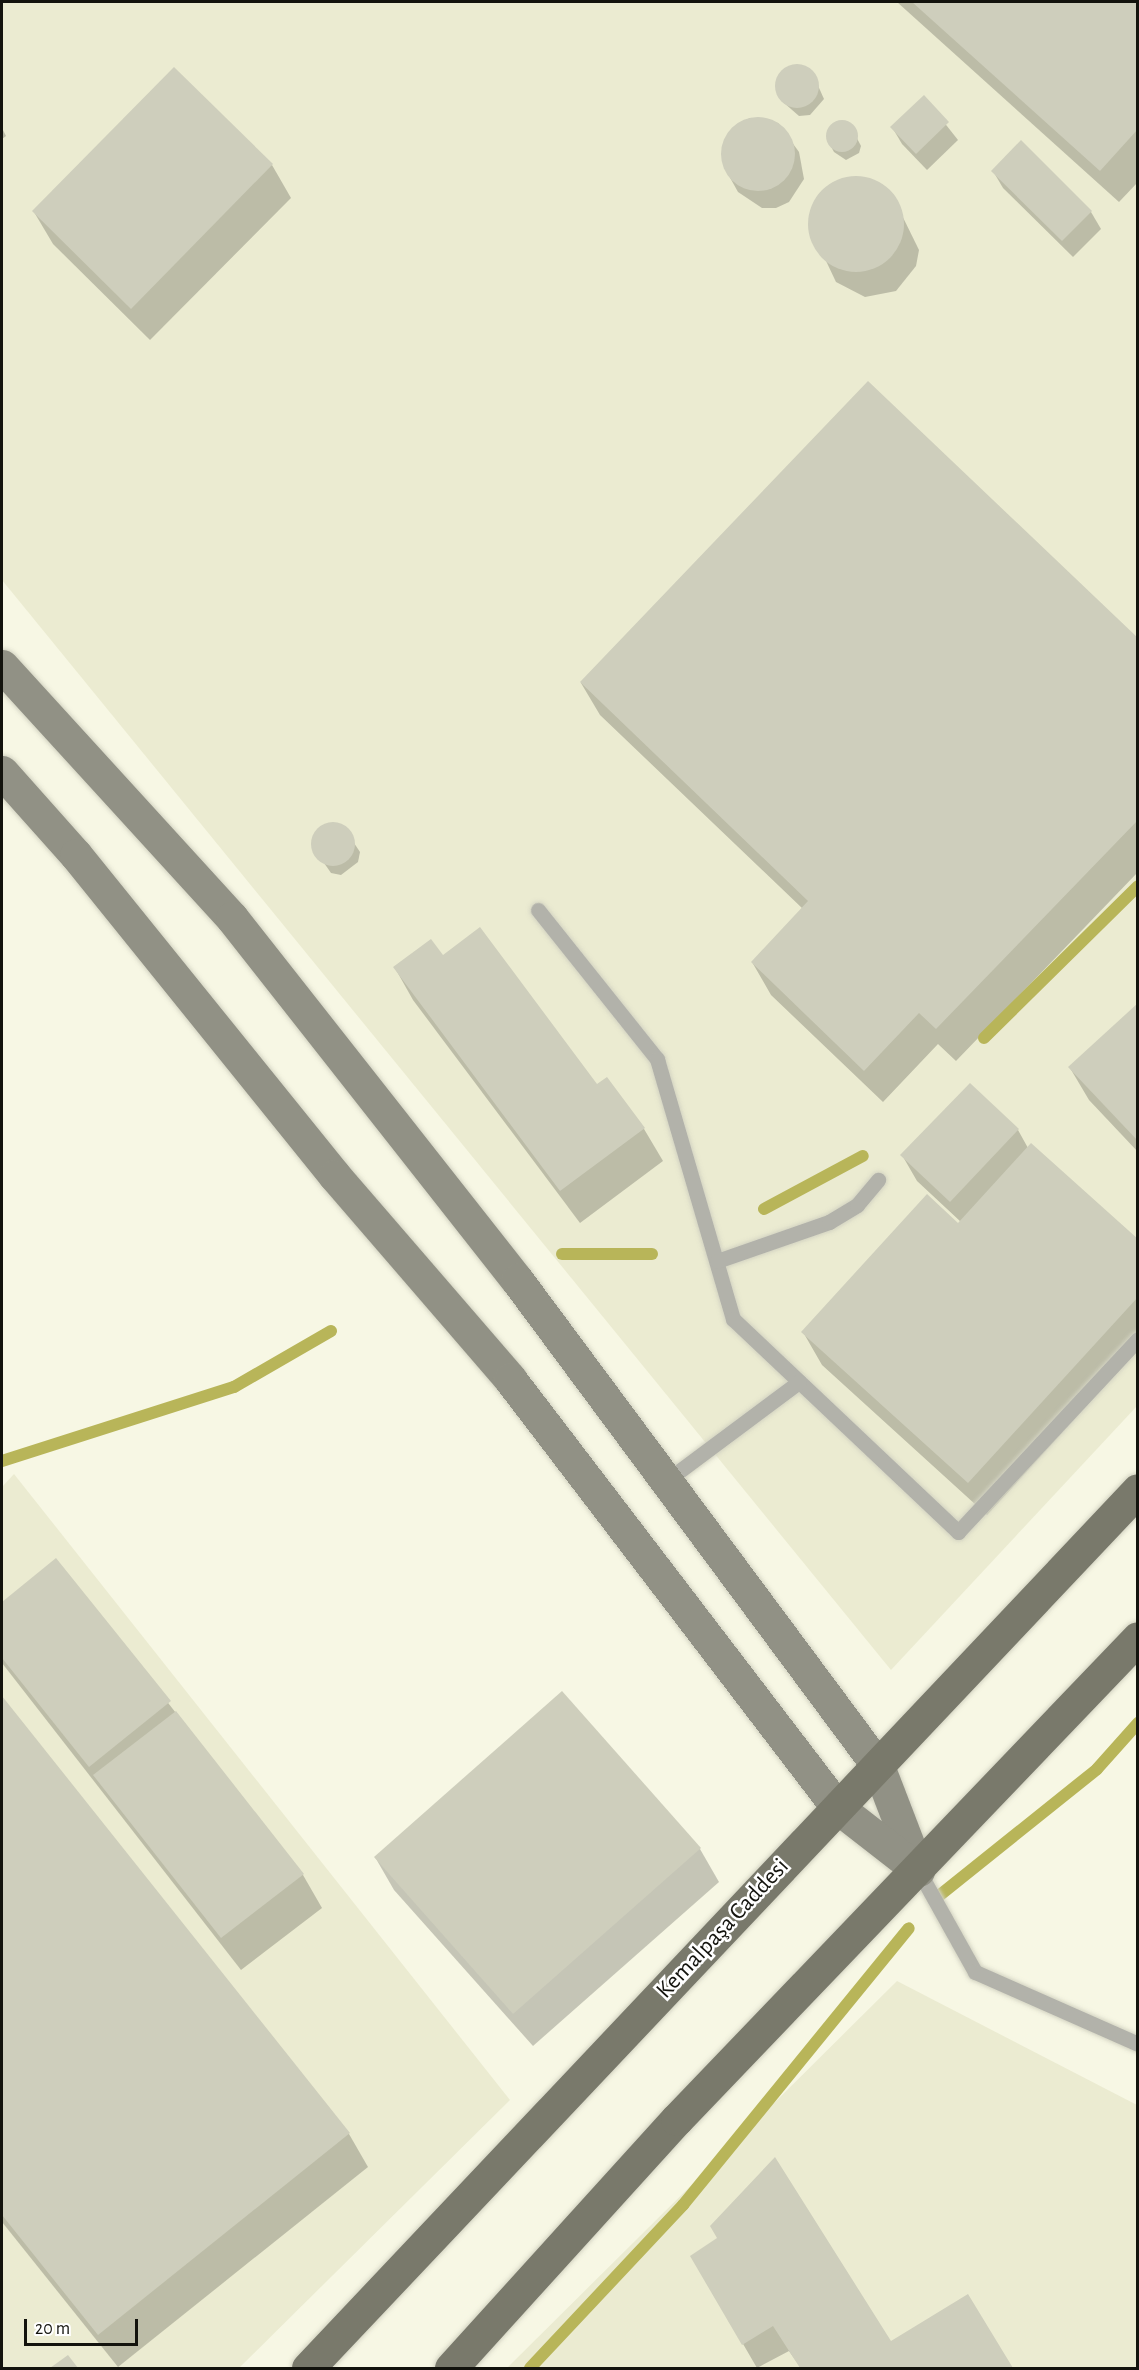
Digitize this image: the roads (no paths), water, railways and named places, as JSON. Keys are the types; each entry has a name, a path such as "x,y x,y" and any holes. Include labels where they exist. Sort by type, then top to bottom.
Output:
{"main road":[{"name":"Kemalpaşa Caddesi","path":"308,2368 1137,1490"},
{"path":"451,2368 677,2119 918,1870 1137,1638"}],"street":[{"path":"2,666 232,918 517,1280 878,1766 918,1870"},
{"path":"2,772 75,855 335,1176 510,1379 837,1807 918,1870"}],"lane":[{"path":"538,910 657,1059 733,1320 958,1532 1137,1340"},
{"path":"717,1261 829,1221 857,1205 878,1180"},
{"path":"666,1481 799,1382"},
{"path":"918,1870 975,1972 1137,2044"}],"waterway":[{"path":"984,1038 1138,886"},
{"path":"764,1209 863,1156"},
{"path":"562,1254 652,1254"},
{"path":"2,1461 234,1387 331,1331"},
{"path":"940,1895 1097,1769 1138,1723"},
{"path":"530,2368 683,2205 909,1928"}]}
